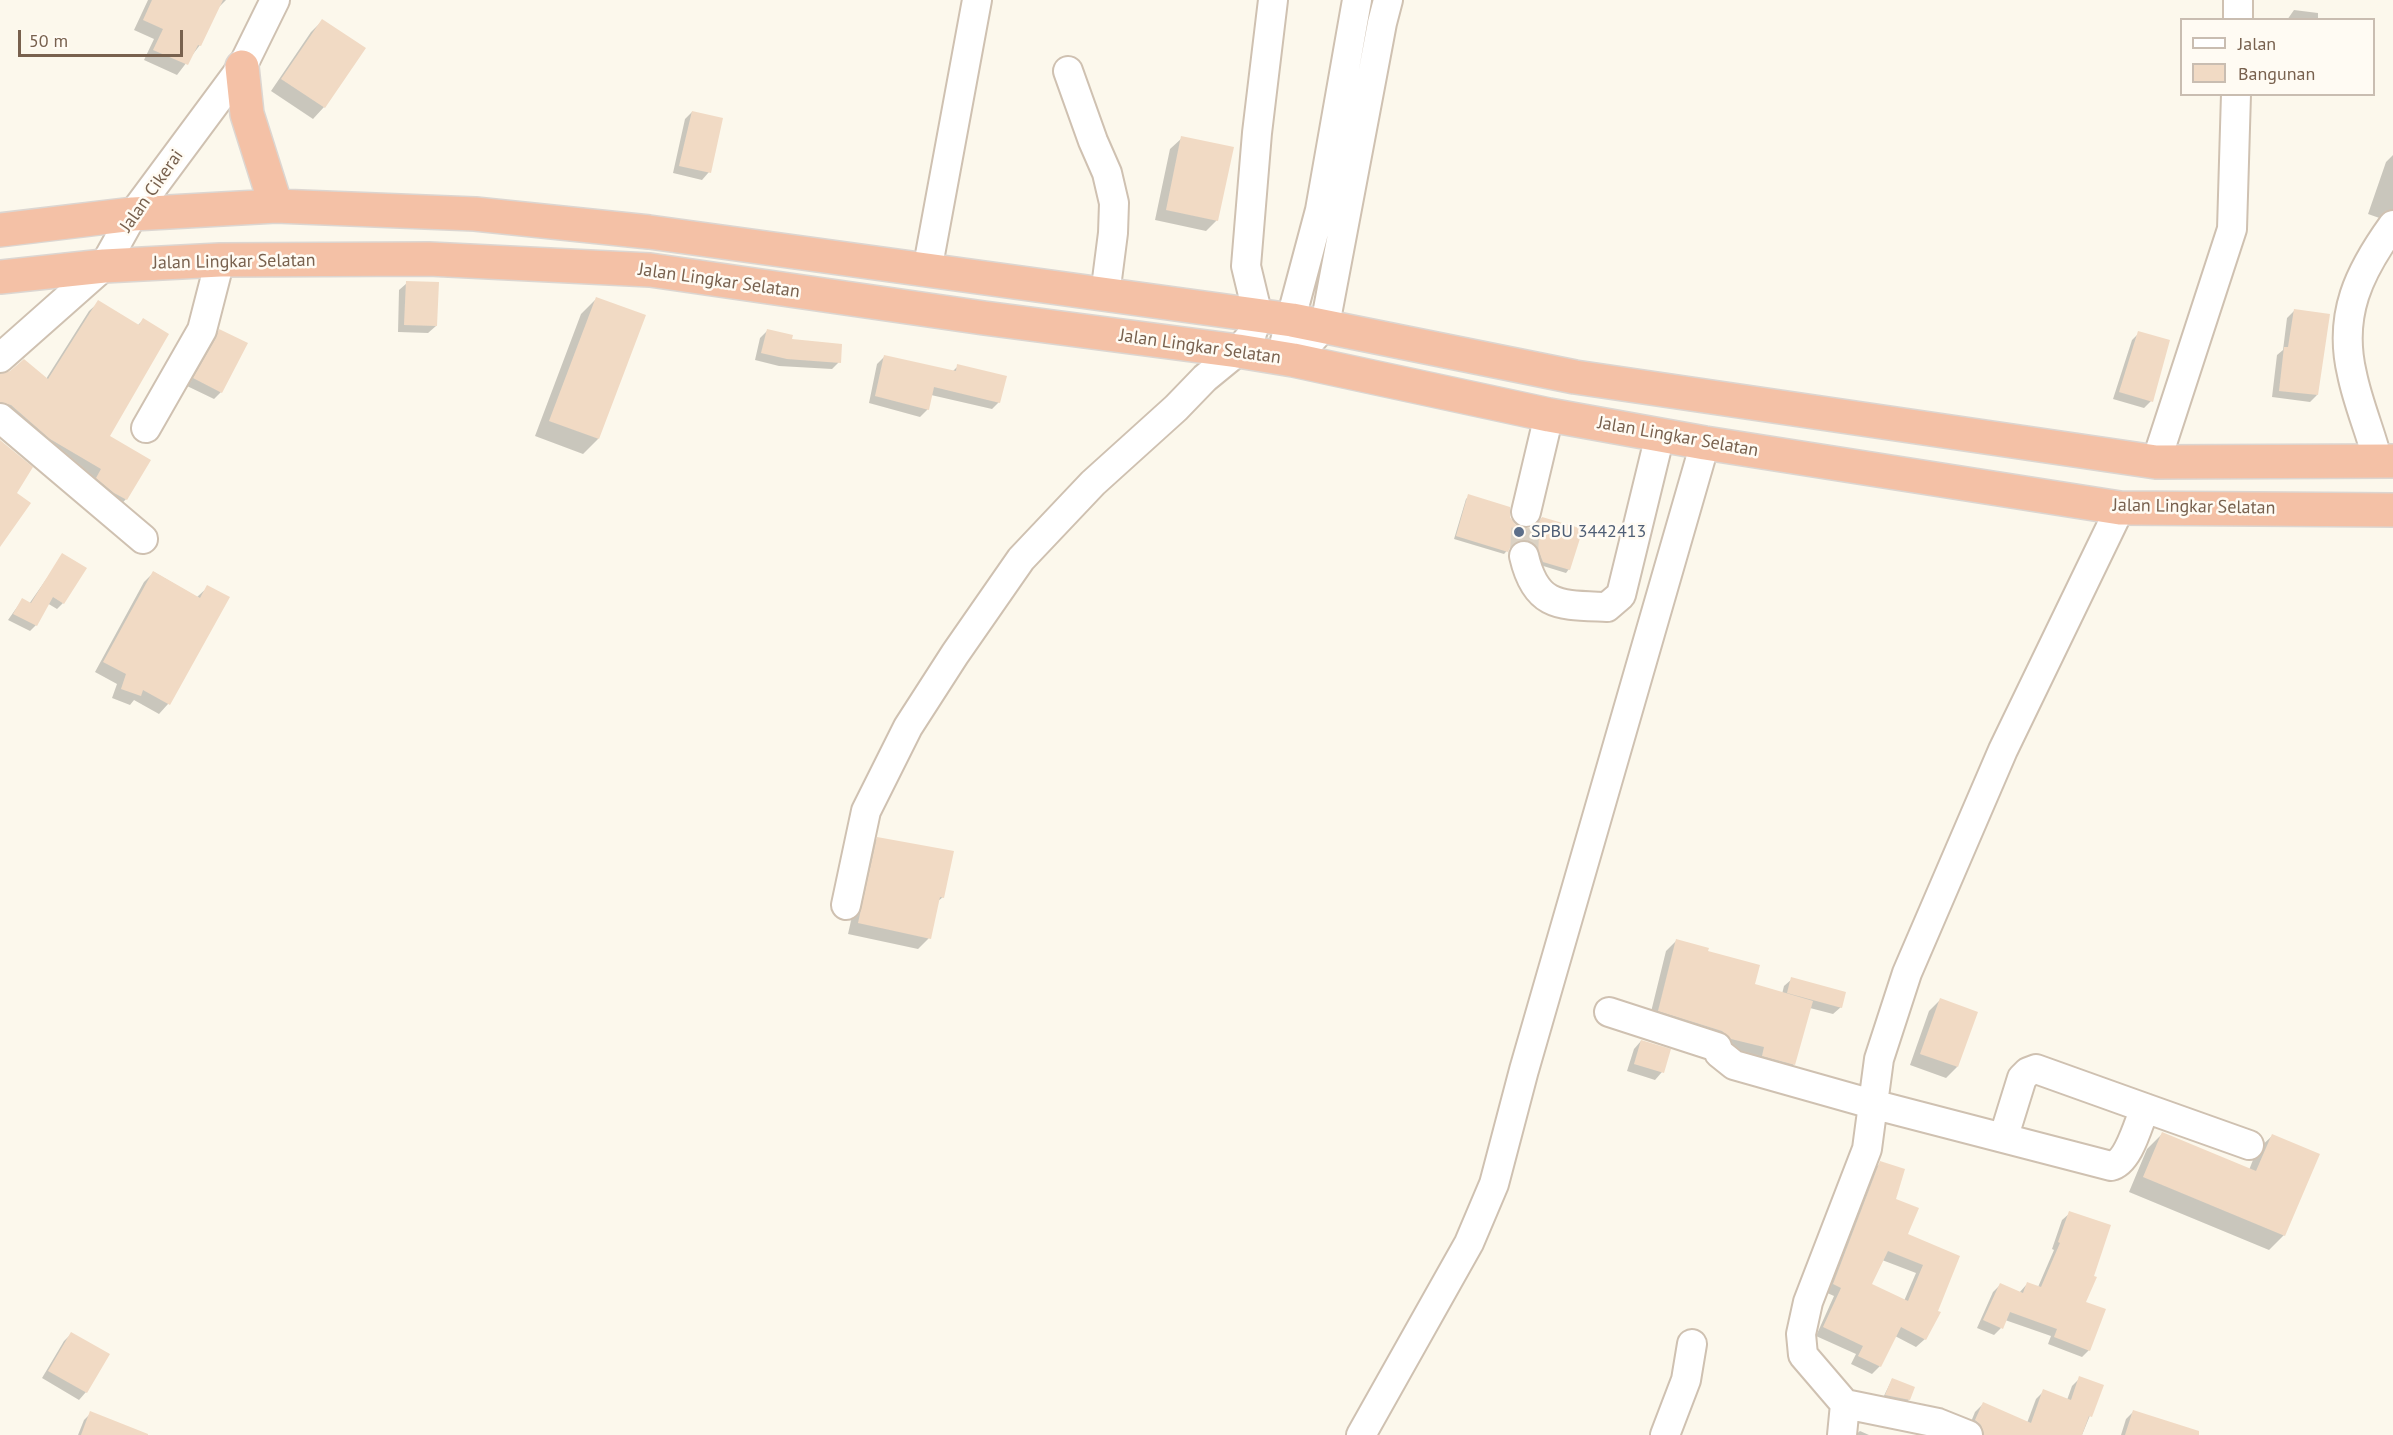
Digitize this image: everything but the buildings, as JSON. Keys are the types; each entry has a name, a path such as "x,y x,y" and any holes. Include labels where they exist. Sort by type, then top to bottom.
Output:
{"highway":[{"path":"242,67 247,114 276,206"},
{"path":"0,230 133,214 276,206 475,214 649,232 1292,320 1575,377 2156,462 2386,462"},
{"name":"Jalan Lingkar Selatan","path":"0,277 104,266 220,260 429,259 650,270 984,318 1238,351 1286,359 1549,415 1660,435 2120,508 2393,510"}],"street":[{"name":"Jalan Cikerai","path":"0,358 104,266 133,214 242,67 275,0"},
{"path":"927,271 976,0"},
{"path":"846,905 866,811 908,727 1021,559 1093,483 1176,408 1205,378 1238,351 1251,336 1258,316 1246,266 1257,133 1273,0"},
{"path":"1286,359 1292,320 1320,210 1357,0"},
{"path":"1286,359 1325,325 1388,0"},
{"path":"2238,0 2238,18"},
{"path":"1068,71 1093,141 1107,172 1114,203 1106,295"},
{"path":"2156,462 2232,229 2236,96"},
{"path":"2386,462 2351,373 2348,327 2354,293 2376,249 2393,225"},
{"path":"146,428 202,330 220,260"},
{"path":"1526,512 1549,415"},
{"path":"0,418 143,539"},
{"path":"1524,556 1528,576 1536,589 1546,598 1573,605 1607,607 1621,595 1660,435"},
{"path":"1361,1435 1469,1243 1494,1184 1524,1070 1706,443"},
{"path":"1968,1435 1938,1423 1845,1404 1803,1355 1801,1334 1808,1302 1867,1149 1879,1059 1907,973 2003,750 2120,508"},
{"path":"1609,1012 1717,1047 1719,1053 1734,1065 1872,1104 2004,1136 2111,1166 2118,1164 2125,1157 2145,1108"},
{"path":"2004,1136 2022,1078 2028,1072 2036,1069 2248,1145"},
{"path":"1665,1435 1686,1380 1692,1357 1692,1344"},
{"path":"1842,1435 1845,1404"}],"tunnel":[{"path":"1524,556 1526,512"}],"place":[{"name":"SPBU 3442413","path":"1519,532"}]}
